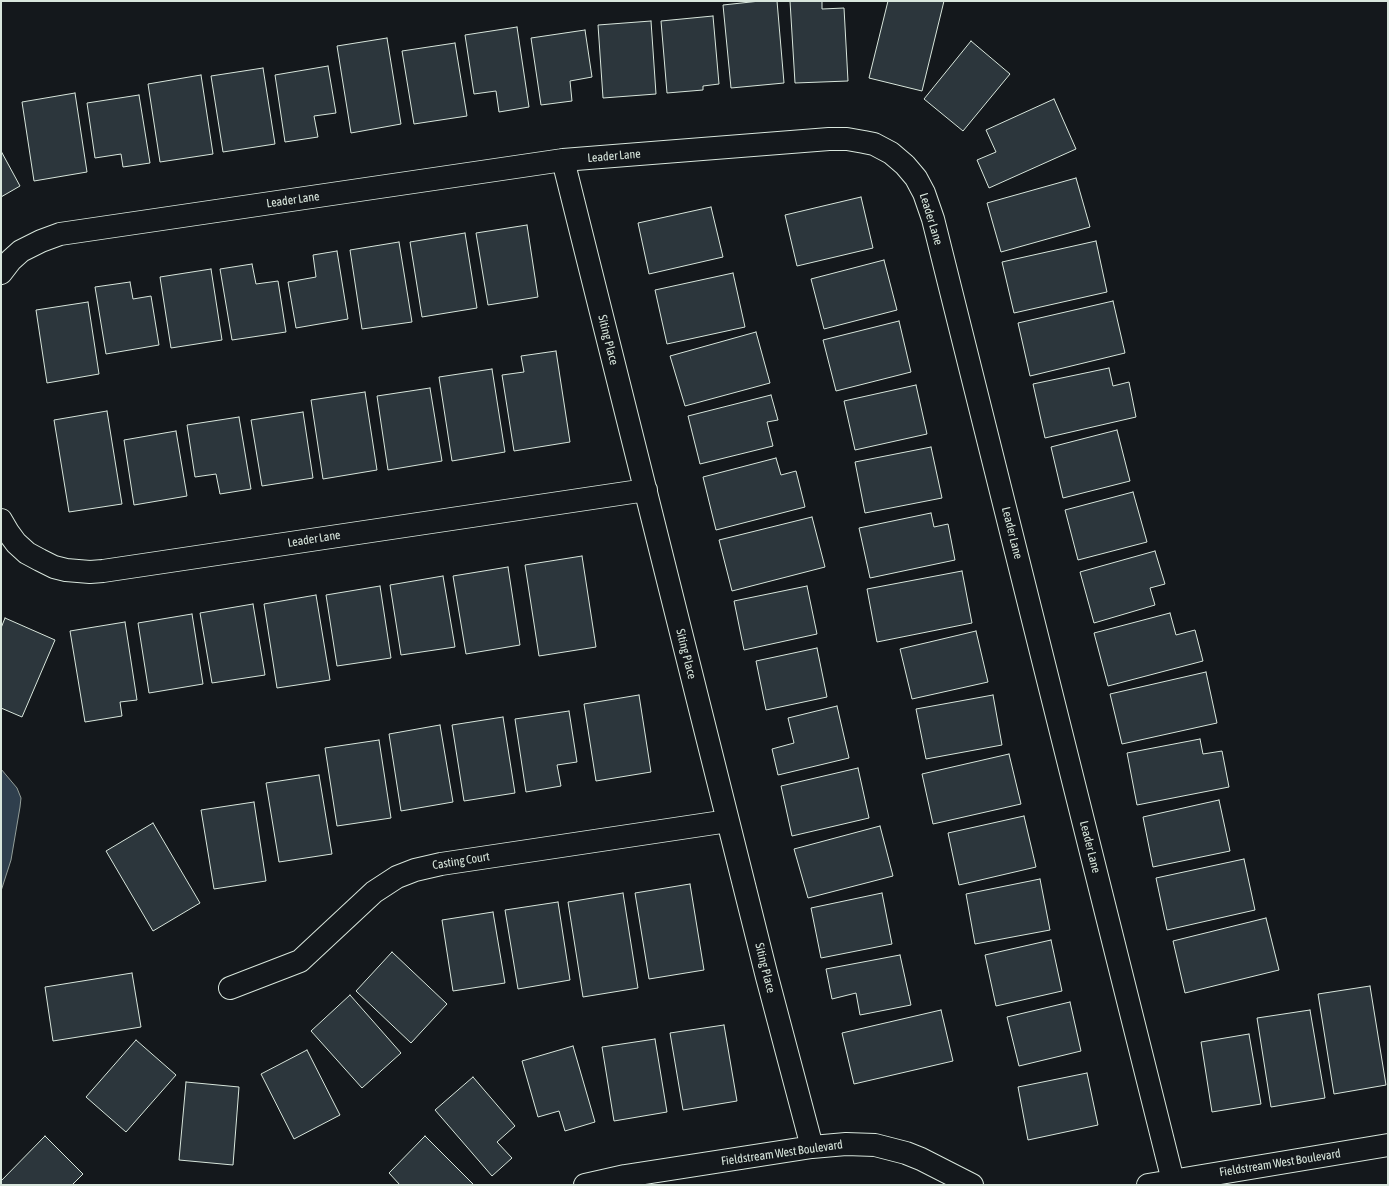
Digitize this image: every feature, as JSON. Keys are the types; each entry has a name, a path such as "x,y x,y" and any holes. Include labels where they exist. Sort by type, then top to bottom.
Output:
{"street":[{"name":"Leader Lane","path":"1,273 11,260 21,252 41,241 60,234 563,160 790,142 847,139 874,144 891,153 911,171 920,185 928,201 933,219 1173,1181"},
{"name":"Siting Place","path":"563,160 728,821 812,1147"},
{"name":"Leader Lane","path":"1,520 16,543 27,553 54,567 66,570 90,572 646,490"},
{"name":"Casting Court","path":"230,988 300,961 374,892 398,877 414,870 441,864 728,821"},
{"name":"Fieldstream West Boulevard","path":"585,1185 625,1176 812,1147 846,1144 875,1145 891,1148 921,1159 972,1185"},
{"name":"Fieldstream West Boulevard","path":"1148,1185 1388,1145"}],"water":[{"path":"1,769 17,788 21,798 11,860 1,891"}],"building":[{"path":"760,1 777,1 784,83 731,88 723,5"},
{"path":"790,1 822,1 822,9 844,8 848,81 795,83"},
{"path":"888,1 944,1 922,91 869,78"},
{"path":"713,16 719,84 703,86 703,90 667,93 661,21"},
{"path":"651,21 656,94 603,98 598,25"},
{"path":"517,27 529,107 499,112 496,91 474,94 465,35"},
{"path":"585,30 592,77 570,81 572,101 541,105 531,38"},
{"path":"387,38 401,124 351,133 337,46"},
{"path":"971,41 1010,74 963,131 924,99"},
{"path":"455,43 467,116 414,124 402,51"},
{"path":"328,66 336,113 314,116 318,137 285,142 275,75"},
{"path":"263,68 275,144 223,152 211,76"},
{"path":"201,75 213,154 160,162 148,84"},
{"path":"75,93 87,172 34,181 22,102"},
{"path":"139,95 150,163 123,167 121,154 95,158 87,103"},
{"path":"1054,99 1076,149 989,188 977,160 996,152 986,130"},
{"path":"1,151 20,186 1,197"},
{"path":"1076,178 1090,227 1001,252 987,203"},
{"path":"861,197 873,248 797,266 785,215"},
{"path":"711,207 723,257 649,274 638,223"},
{"path":"527,225 538,297 488,305 476,233"},
{"path":"465,233 477,308 422,317 410,242"},
{"path":"1096,241 1107,292 1014,313 1002,262"},
{"path":"399,242 412,322 362,329 350,250"},
{"path":"337,251 348,319 296,328 288,282 316,277 313,255"},
{"path":"884,260 897,310 824,329 811,279"},
{"path":"252,264 256,284 278,281 286,332 232,340 220,269"},
{"path":"211,269 222,340 171,348 160,277"},
{"path":"733,273 745,327 667,344 655,290"},
{"path":"130,282 133,299 151,296 159,345 106,354 95,287"},
{"path":"1113,301 1125,353 1030,376 1018,323"},
{"path":"88,302 99,374 47,383 36,310"},
{"path":"899,321 911,372 836,391 823,340"},
{"path":"756,332 770,383 685,406 670,356"},
{"path":"556,351 570,442 514,451 502,375 524,372 521,356"},
{"path":"1109,368 1113,386 1129,382 1136,417 1045,438 1033,384"},
{"path":"492,369 505,452 452,461 439,377"},
{"path":"916,385 927,434 855,450 844,401"},
{"path":"430,388 442,461 388,470 377,396"},
{"path":"365,392 377,470 323,479 311,400"},
{"path":"771,395 778,420 767,422 773,446 700,464 688,416"},
{"path":"107,411 122,504 69,512 54,420"},
{"path":"303,412 313,478 262,486 251,420"},
{"path":"239,417 251,489 220,494 216,474 195,477 187,425"},
{"path":"1117,430 1130,481 1063,498 1051,447"},
{"path":"176,431 187,496 134,505 124,440"},
{"path":"931,447 942,498 865,513 855,462"},
{"path":"776,458 781,475 796,471 805,507 716,530 703,477"},
{"path":"1133,492 1147,542 1078,560 1065,510"},
{"path":"931,513 934,527 948,524 955,560 870,578 859,528"},
{"path":"812,517 825,567 732,591 719,540"},
{"path":"1155,551 1165,584 1150,588 1155,605 1094,623 1080,572"},
{"path":"582,556 596,647 539,656 525,565"},
{"path":"508,567 520,645 466,654 453,576"},
{"path":"962,571 972,623 877,642 867,589"},
{"path":"443,576 455,647 401,655 390,585"},
{"path":"380,586 391,658 337,666 326,595"},
{"path":"807,586 817,634 744,650 734,601"},
{"path":"316,595 330,680 277,688 264,604"},
{"path":"253,604 265,675 212,683 200,613"},
{"path":"1170,613 1176,635 1195,630 1203,661 1108,686 1094,633"},
{"path":"192,614 203,684 149,693 138,623"},
{"path":"5,618 55,640 22,717 1,708 1,628"},
{"path":"125,622 137,700 120,702 122,716 85,722 70,631"},
{"path":"976,631 988,682 912,699 900,649"},
{"path":"817,648 827,697 766,710 756,661"},
{"path":"1206,672 1217,723 1122,744 1110,694"},
{"path":"639,695 651,772 596,781 584,704"},
{"path":"993,695 1002,745 926,759 916,709"},
{"path":"837,706 849,758 778,775 772,749 794,743 788,718"},
{"path":"569,711 577,762 557,765 561,786 526,792 515,719"},
{"path":"503,717 515,793 464,801 452,725"},
{"path":"440,725 453,802 401,811 389,734"},
{"path":"1200,739 1203,754 1222,751 1229,787 1137,805 1127,753"},
{"path":"379,740 391,818 337,826 325,748"},
{"path":"1009,754 1021,804 933,824 922,774"},
{"path":"858,768 869,818 792,836 781,786"},
{"path":"319,775 332,854 279,862 266,783"},
{"path":"1219,800 1230,851 1153,867 1143,817"},
{"path":"254,802 266,881 214,889 201,810"},
{"path":"1024,816 1036,867 959,885 948,833"},
{"path":"153,823 200,903 153,931 106,851"},
{"path":"880,826 893,876 808,898 794,849"},
{"path":"1244,859 1255,910 1167,930 1156,878"},
{"path":"1040,879 1050,930 975,944 966,894"},
{"path":"690,884 704,970 649,979 635,893"},
{"path":"623,893 638,988 583,997 568,902"},
{"path":"882,893 892,944 821,958 811,908"},
{"path":"558,902 570,980 518,989 505,910"},
{"path":"493,912 505,983 453,991 442,920"},
{"path":"1266,918 1279,970 1185,993 1173,941"},
{"path":"1051,940 1062,991 996,1006 985,955"},
{"path":"392,952 447,1004 411,1043 356,991"},
{"path":"900,955 911,1005 860,1015 856,993 832,999 826,969"},
{"path":"132,973 141,1027 53,1041 45,987"},
{"path":"1370,986 1386,1085 1334,1094 1318,994"},
{"path":"350,995 401,1053 362,1088 311,1031"},
{"path":"1070,1002 1081,1051 1019,1066 1007,1017"},
{"path":"941,1010 953,1061 854,1084 842,1033"},
{"path":"1310,1010 1325,1098 1271,1107 1257,1018"},
{"path":"724,1025 737,1101 683,1110 670,1033"},
{"path":"1249,1034 1261,1104 1212,1112 1201,1042"},
{"path":"655,1039 667,1112 614,1121 602,1047"},
{"path":"136,1040 176,1075 126,1132 86,1097"},
{"path":"573,1046 595,1122 565,1131 559,1111 538,1117 522,1061"},
{"path":"307,1050 340,1115 294,1139 261,1074"},
{"path":"1087,1073 1098,1125 1028,1140 1018,1087"},
{"path":"473,1077 515,1126 497,1142 512,1158 492,1176 435,1110"},
{"path":"186,1082 239,1087 233,1165 179,1160"},
{"path":"45,1136 83,1174 72,1185 1,1185 1,1181"},
{"path":"425,1136 474,1185 400,1185 389,1173"}]}
